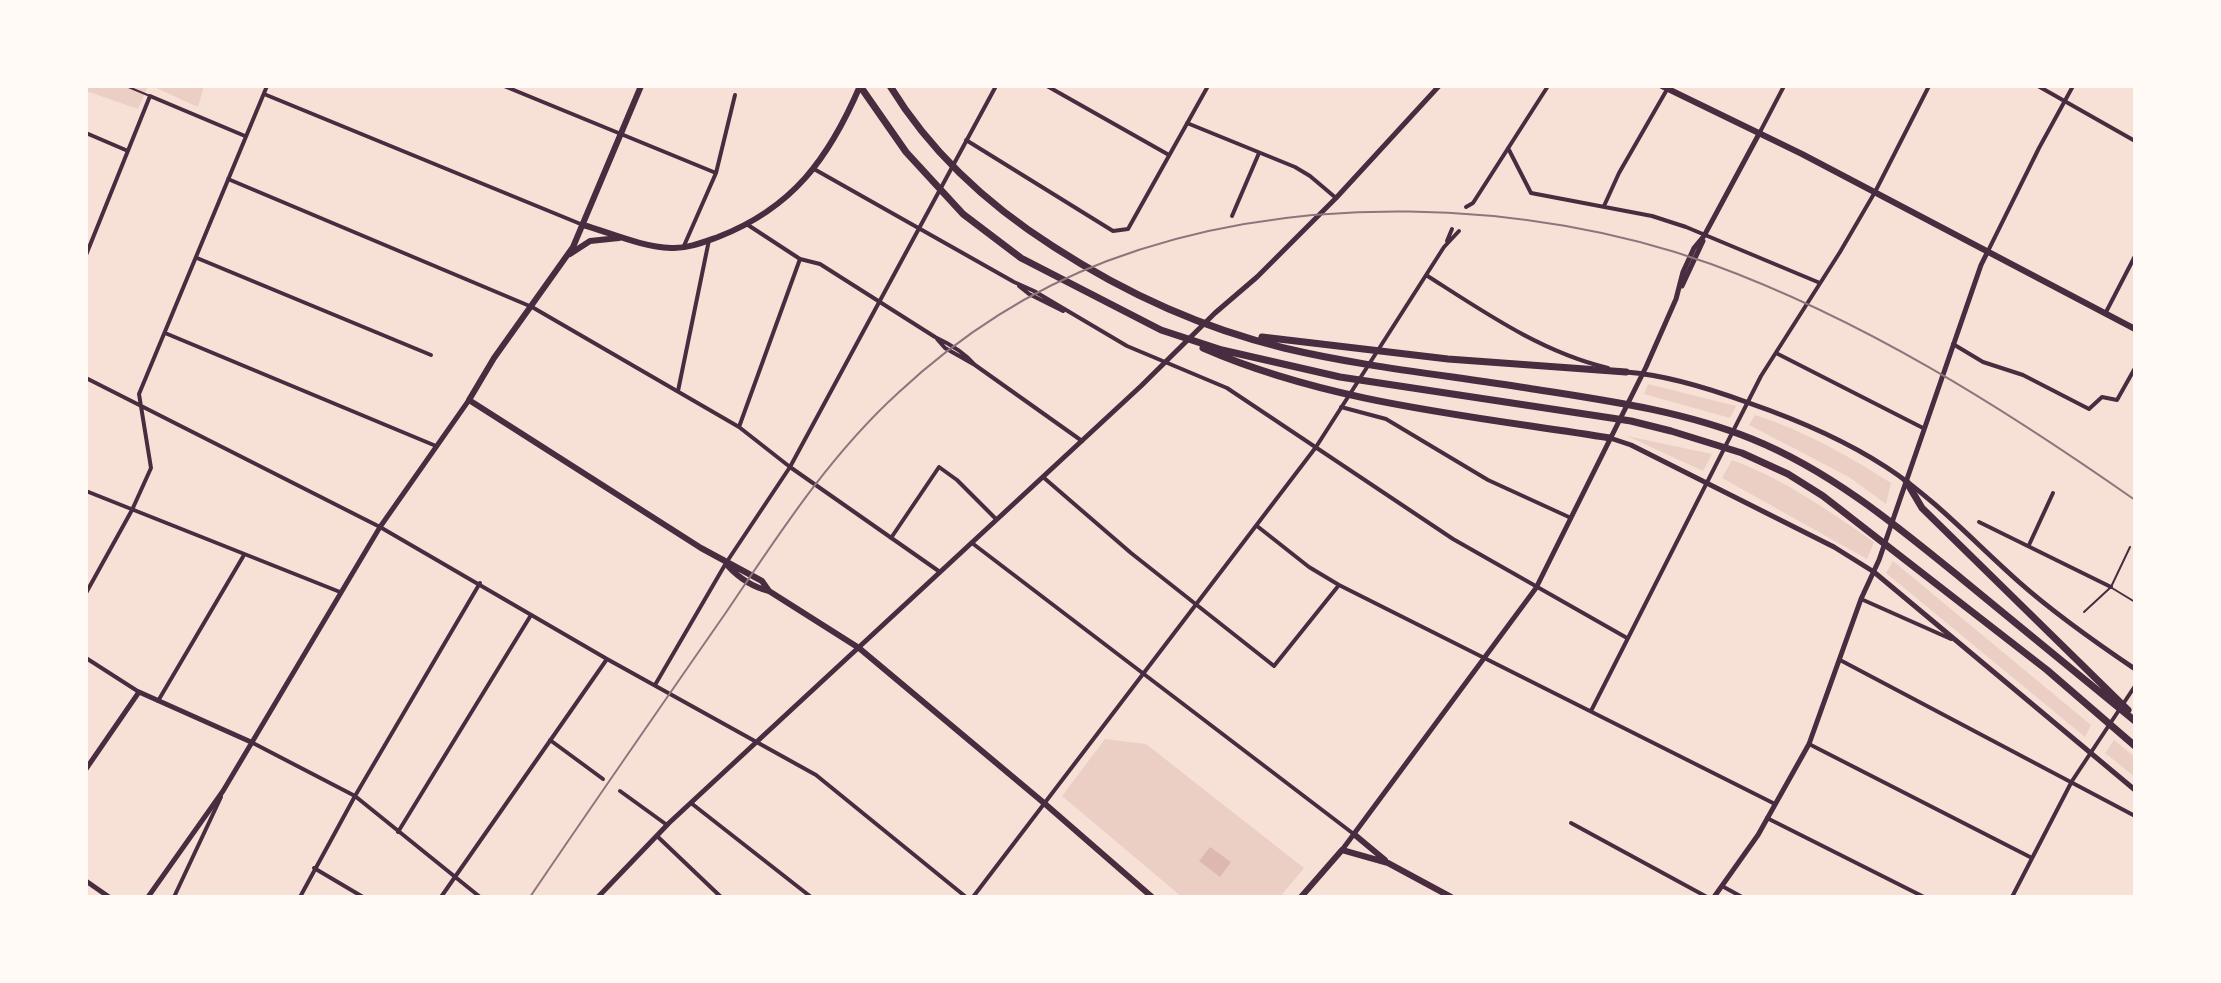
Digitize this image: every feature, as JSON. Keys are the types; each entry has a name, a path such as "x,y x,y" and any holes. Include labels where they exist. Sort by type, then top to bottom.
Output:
{"highway":[{"path":"859,86 906,152 963,214 1021,258 1161,330 1245,367 1370,399 1612,435"},
{"path":"890,86 907,113 968,182 1010,219 1117,284 1159,305 1232,333 1320,355 1637,406 1716,426 1754,440 1833,481 1885,518 2135,720"},
{"path":"1161,330 1277,364 1340,377 1631,421 1742,453 1788,474 1823,496 2035,660 2135,746"},
{"path":"1232,333 1448,359 1626,372"},
{"path":"1906,481 1922,508 2135,720"}],"main road":[{"path":"148,897 223,791 380,527 567,256 641,86"},
{"path":"583,225 668,248 683,248 748,225 783,202 814,169 859,86"},
{"path":"598,897 667,825 1257,277 1336,198 1439,86"},
{"path":"1666,87 1760,132 2135,329"},
{"path":"1301,897 1355,835 1536,588 1643,373 1680,289 1688,260 1760,132"},
{"path":"567,256 590,241 623,237"},
{"path":"1714,897 1767,818 1809,744 1861,599 1879,560 1923,428 1988,251"},
{"path":"1626,372 1643,373 1726,394 1801,420 1849,444 1906,481 2023,585 2083,634 2135,669"},
{"path":"469,400 726,563 762,581 769,591 859,648 1152,897"},
{"path":"1612,435 1834,547 1874,572 2135,790"},
{"path":"86,769 139,692 251,742"},
{"path":"1355,835 1388,863"},
{"path":"1342,850 1388,863 1451,897"},
{"path":"86,882 109,897"}],"street":[{"path":"86,593 132,510 151,468 139,394 267,86"},
{"path":"504,86 716,173"},
{"path":"655,685 726,563 790,467 996,86"},
{"path":"1047,86 1169,155"},
{"path":"966,140 1113,231 1128,229 1208,86"},
{"path":"1466,207 1473,205 1548,86"},
{"path":"1760,132 1784,86"},
{"path":"1591,711 1775,352 1875,192 1929,86"},
{"path":"2038,86 2135,141"},
{"path":"1988,251 2073,86"},
{"path":"1604,206 1666,87"},
{"path":"264,94 583,225"},
{"path":"683,248 716,173 735,95"},
{"path":"86,255 150,96 245,136"},
{"path":"1187,123 1310,176 1336,198"},
{"path":"86,133 128,151"},
{"path":"1508,148 1531,193 1652,216 1820,283"},
{"path":"1232,216 1259,153"},
{"path":"814,169 1127,346 1227,388 1453,539 1627,638"},
{"path":"228,179 532,307 739,427 790,467 940,572"},
{"path":"748,225 800,259 820,264 935,337 945,348 975,365 1082,441"},
{"path":"973,897 1316,447 1444,247 1452,229"},
{"path":"1444,247 1459,231"},
{"path":"678,391 709,240"},
{"path":"2105,314 2135,256"},
{"path":"197,258 431,355"},
{"path":"739,427 800,259"},
{"path":"1426,275 1509,328 1583,361 1626,372"},
{"path":"165,333 436,446"},
{"path":"1953,344 1983,362 2023,375 2089,409 2102,397 2117,400 2135,368"},
{"path":"1775,352 1923,428"},
{"path":"86,378 380,527 607,659 816,775 966,897"},
{"path":"1341,407 1386,419 1488,480 1571,518"},
{"path":"891,538 939,467 957,480 996,519"},
{"path":"1043,477 1131,553 1274,666 1339,585"},
{"path":"86,491 340,592"},
{"path":"2029,545 2053,493"},
{"path":"1979,522 2111,587"},
{"path":"1257,526 1309,567 1339,585 1775,804"},
{"path":"971,543 1355,835"},
{"path":"157,702 244,555"},
{"path":"300,897 355,796 480,583"},
{"path":"1861,599 1956,641"},
{"path":"398,832 531,615"},
{"path":"86,658 139,692"},
{"path":"441,897 607,659"},
{"path":"1840,660 2135,816"},
{"path":"2012,897 2072,781 2134,688"},
{"path":"550,740 603,779"},
{"path":"251,742 355,796 480,897"},
{"path":"1809,744 2032,858"},
{"path":"174,897 223,791"},
{"path":"620,791 667,825"},
{"path":"691,803 811,897"},
{"path":"1767,818 1924,897"},
{"path":"1571,823 1707,897"},
{"path":"657,836 721,897"},
{"path":"314,868 363,897"},
{"path":"1722,886 1742,897"}],"lane":[{"path":"126,86 150,96"},
{"path":"2084,612 2111,587 2130,547"},
{"path":"2111,587 2135,602"}],"shaded area":[{"path":"86,86 148,86 138,109 86,91"},
{"path":"152,86 204,86 198,107"},
{"path":"1648,384 1736,406 1730,418 1644,394"},
{"path":"1755,415 1825,444 1891,483 1886,504 1849,477 1749,425"},
{"path":"1627,436 1712,454 1703,471"},
{"path":"1732,460 1788,486 1874,542 1867,559 1722,478"},
{"path":"1893,561 2091,725 2085,737 1886,573"},
{"path":"1105,739 1146,744 1304,868 1280,897 1182,897 1062,796"},
{"path":"2114,740 2135,757 2135,777 2105,753"},
{"path":"1210,847 1231,862 1220,877 1199,861"}],"railway":[{"path":"530,897 786,525 827,469 873,417 945,353 1023,301 1107,261 1178,238 1253,223 1331,214 1409,212 1487,216 1565,226 1640,242 1768,286 1877,339 1983,399 2135,500"}]}
